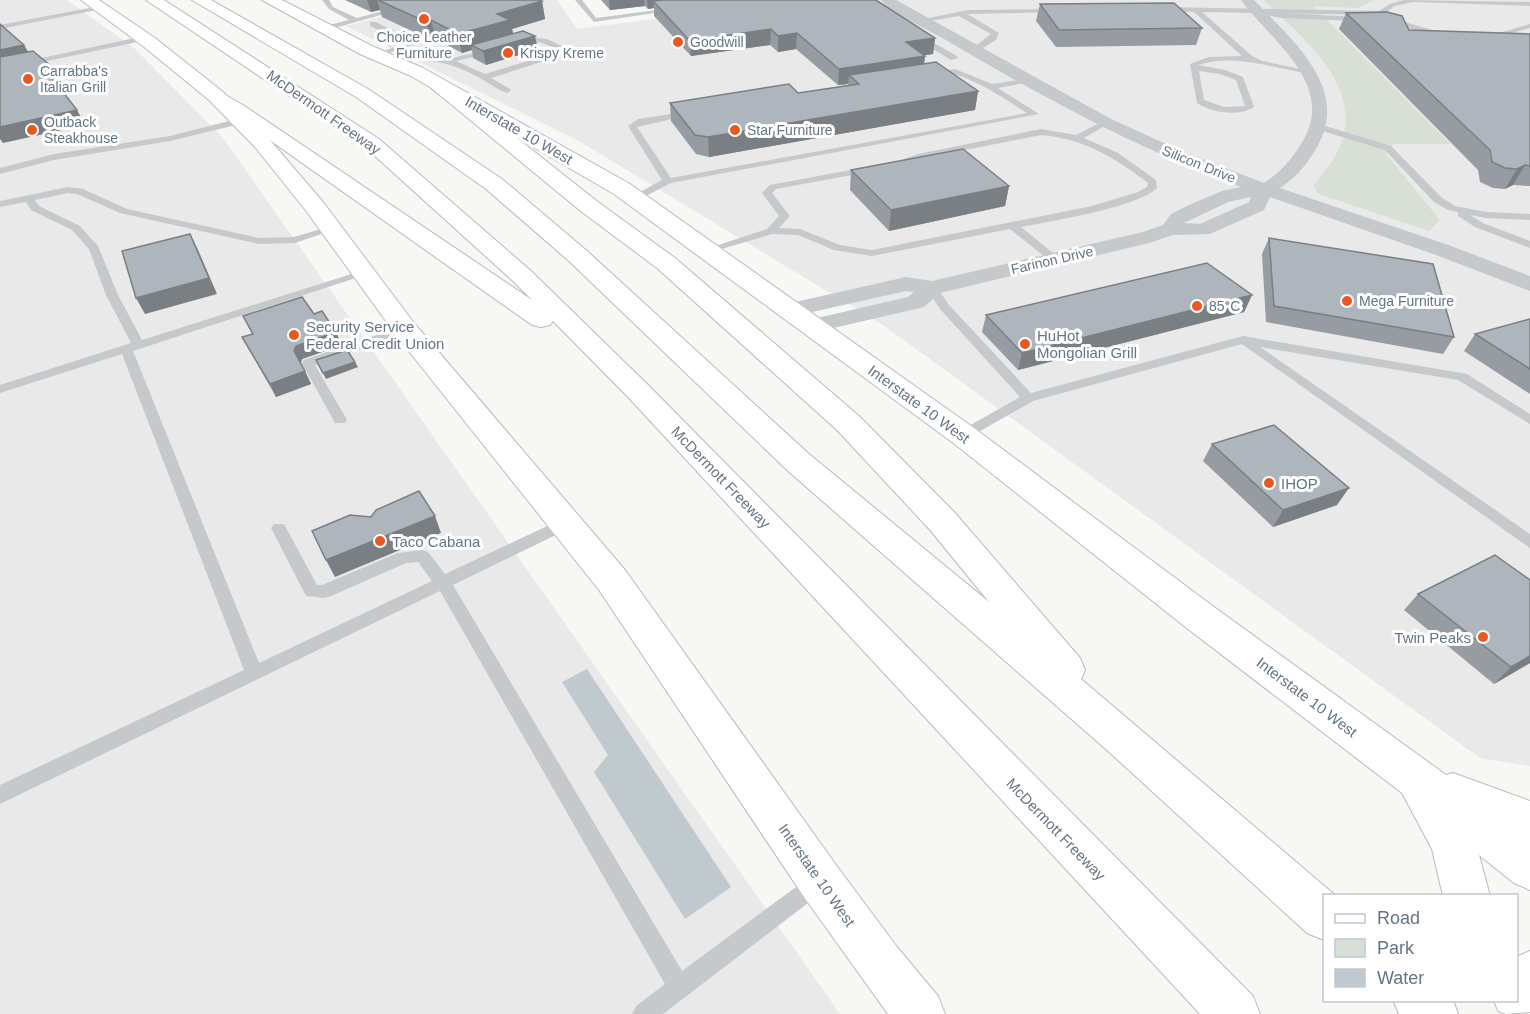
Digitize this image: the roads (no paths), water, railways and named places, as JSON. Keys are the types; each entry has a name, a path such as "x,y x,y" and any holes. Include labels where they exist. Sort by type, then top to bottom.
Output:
{"main road":[{"name":"McDermott Freeway","path":"154,0 372,143 522,276 638,391 1235,1014"},
{"name":"McDermott Freeway","path":"200,0 362,93 494,184 578,256 798,462 1123,738 1323,915"},
{"name":"Interstate 10 West","path":"270,0 384,58 444,72 634,198 963,435 1415,777 1530,867"},
{"name":"Interstate 10 West","path":"94,4 144,38 216,96 242,121 331,229 405,329 612,580 820,881 879,964 920,1014"},
{"path":"444,72 590,207 666,263 848,423 943,522 1123,738"},
{"path":"216,96 272,131 378,207 498,287 638,391"},
{"path":"1415,777 1530,822"},
{"path":"1415,777 1453,842 1466,894"},
{"path":"1518,991 1530,976"},
{"path":"1399,1014 1409,1002"},
{"path":"1420,1002 1433,1014"},
{"path":"1500,1014 1509,1002"}],"street":[{"name":"Silicon Drive","path":"887,0 1106,123 1178,157 1264,189 1394,232 1530,284"},
{"name":"Farinon Drive","path":"801,318 916,302 932,288 1171,229 1203,230 1257,206 1264,189 1299,161 1315,140 1322,103 1317,85 1310,72 1252,6"}],"lane":[{"path":"325,0 331,8 355,20"},
{"path":"324,28 431,0"},
{"path":"578,0 594,20 682,9"},
{"path":"1450,37 1414,29 1386,17 1382,12 1392,5 1413,0 1530,4"},
{"path":"0,27 94,4"},
{"path":"1150,9 1252,6 1282,16 1380,20 1386,17"},
{"path":"1194,9 1249,58 1260,63 1310,72"},
{"path":"923,21 960,13 1060,11"},
{"path":"960,13 995,33 993,38 976,50"},
{"path":"373,24 412,43 384,58"},
{"path":"1483,38 1506,34 1530,26"},
{"path":"906,29 954,58"},
{"path":"0,69 144,38"},
{"path":"484,77 557,54 560,47 545,40 527,39 507,45"},
{"path":"444,72 496,48"},
{"path":"384,58 414,55 444,72 484,77 507,91"},
{"path":"1195,68 1222,72 1240,79 1250,107 1236,110 1204,105 1200,101 1194,64 1200,60 1249,58"},
{"path":"634,198 668,182 1035,114 992,87 955,71 924,76"},
{"path":"992,87 1028,80"},
{"path":"668,182 632,126 638,122 697,112"},
{"path":"0,171 26,162 77,152 148,143 242,121"},
{"path":"1077,138 1106,123"},
{"path":"1319,127 1388,148 1438,200 1479,225 1530,245"},
{"path":"705,251 771,231 800,232 838,248 872,253 1094,208 1142,194 1152,188 1153,182 1136,168 1077,138 1058,132 1041,132 918,157 901,163 773,187 767,193 800,232"},
{"path":"0,204 52,191 79,191 124,210 259,241 295,240 331,229"},
{"path":"28,196 34,208 76,228 94,248 254,673"},
{"path":"1452,208 1486,215 1530,217"},
{"path":"771,231 785,216"},
{"path":"1012,225 1054,259"},
{"path":"0,389 365,273"},
{"path":"932,288 944,308 1028,398"},
{"path":"340,420 308,363 405,329"},
{"path":"1243,340 1530,542"},
{"path":"963,435 1028,398 1243,340 1462,377 1530,420"},
{"path":"0,795 566,524"},
{"path":"279,528 312,591 323,592 404,557 422,556 443,583 679,987"},
{"path":"644,1014 820,881"}],"water":[{"path":"587,669 731,887 685,919 594,772 608,755 562,682"}],"place":[{"name":"Choice Leather Furniture","path":"424,19"},
{"name":"Goodwill","path":"678,42"},
{"name":"Krispy Kreme","path":"508,53"},
{"name":"Carrabba's Italian Grill","path":"28,79"},
{"name":"Outback Steakhouse","path":"32,130"},
{"name":"Star Furniture","path":"735,130"},
{"name":"Mega Furniture","path":"1347,301"},
{"name":"85°C","path":"1197,306"},
{"name":"Security Service Federal Credit Union","path":"294,335"},
{"name":"HuHot Mongolian Grill","path":"1025,344"},
{"name":"IHOP","path":"1269,483"},
{"name":"Taco Cabana","path":"380,541"},
{"name":"Twin Peaks","path":"1483,637"}]}
